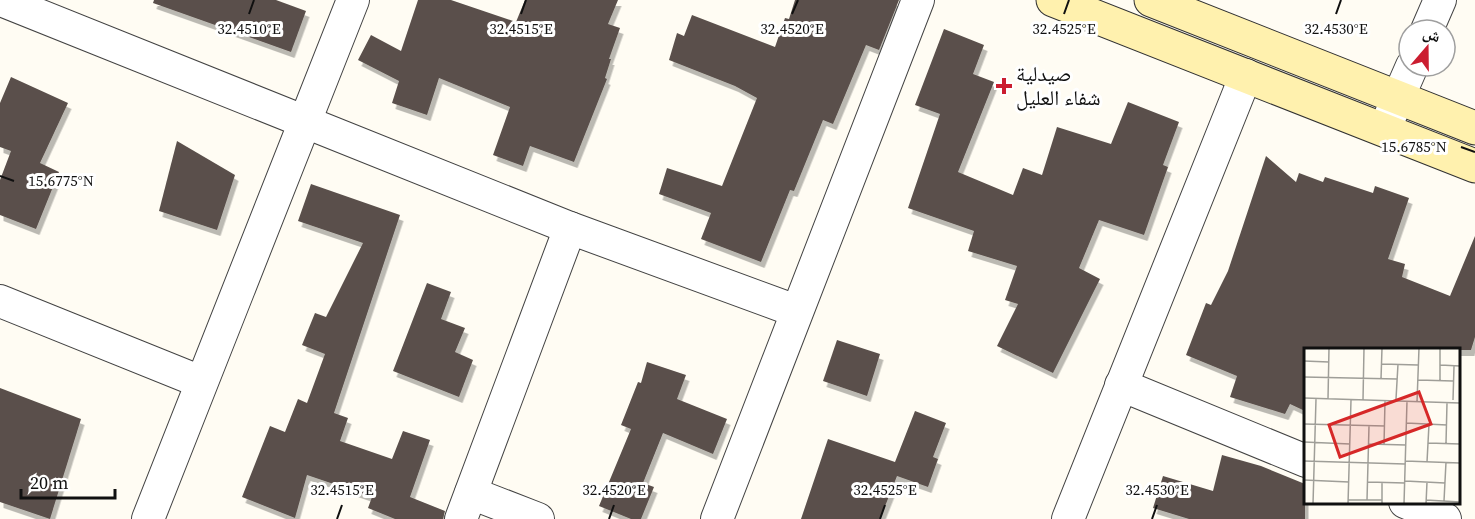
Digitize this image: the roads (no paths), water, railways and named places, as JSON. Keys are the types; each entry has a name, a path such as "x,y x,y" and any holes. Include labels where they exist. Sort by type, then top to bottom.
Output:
{"main road":[{"path":"1053,0 1475,166"},
{"path":"1151,0 1475,128"}],"street":[{"path":"1,0 570,228 796,311"},
{"path":"148,519 353,0"},
{"path":"717,519 918,0"},
{"path":"1432,18 1440,0"},
{"path":"1068,519 1246,75"},
{"path":"1384,130 1407,78"},
{"path":"538,519 466,506 570,228"},
{"path":"0,301 201,382"},
{"path":"1121,385 1304,461"},
{"path":"1410,504 1445,519"}],"place":[{"name":"صيدلية شفاء العليل","path":"1004,86"}]}
